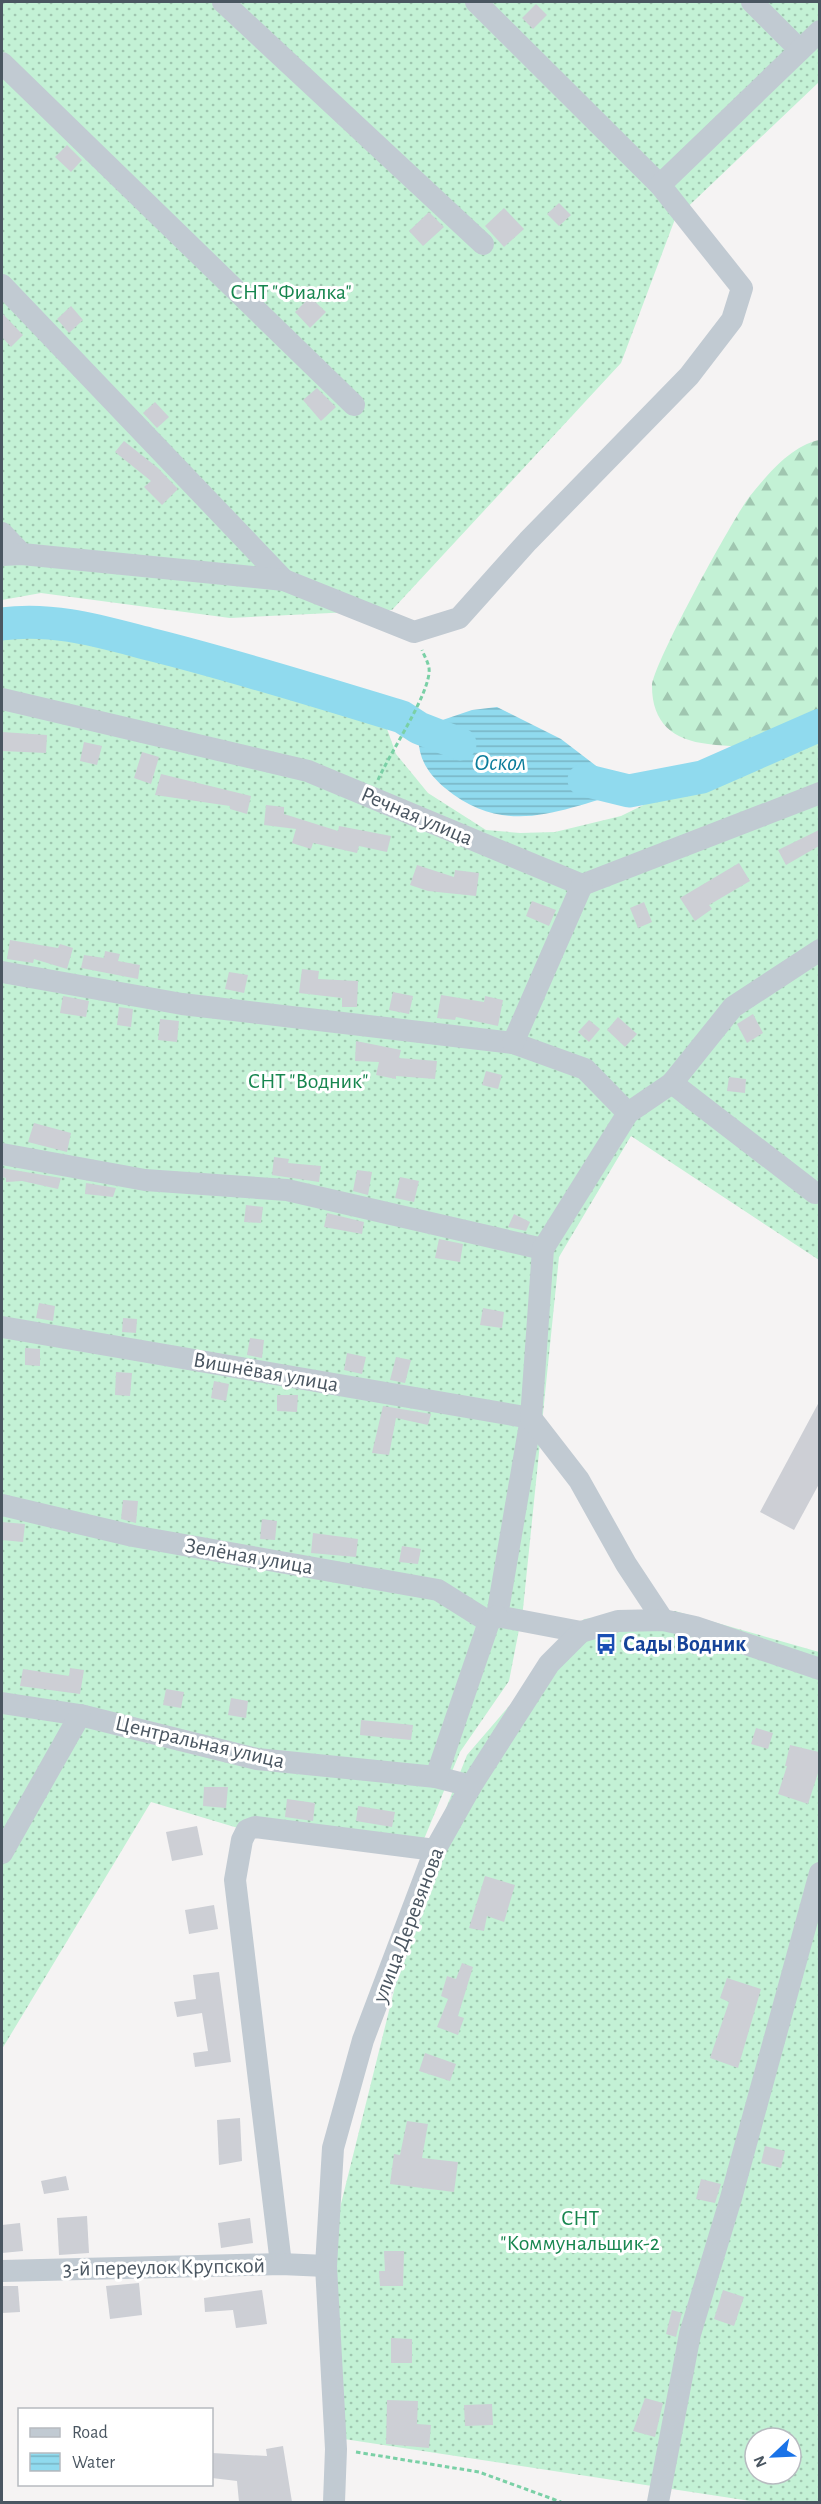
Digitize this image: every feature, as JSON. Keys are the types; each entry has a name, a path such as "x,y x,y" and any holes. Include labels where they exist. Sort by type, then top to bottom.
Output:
{"street":[{"path":"223,2 483,244"},
{"path":"2,533 12,555 284,580 414,632 459,618 528,541 689,376 732,320 742,288 660,185 476,2"},
{"path":"752,2 800,50"},
{"path":"660,185 819,31"},
{"path":"2,63 354,405"},
{"path":"2,285 284,580"},
{"name":"Речная улица","path":"2,699 308,771 582,885"},
{"path":"513,1042 582,885 819,793"},
{"path":"436,1777 494,1619 531,1418 543,1249 627,1113 672,1083 732,1008 819,950"},
{"path":"2,972 182,1004 513,1042 585,1069 627,1113"},
{"path":"672,1083 815,1193"},
{"path":"2,1154 145,1180 287,1190 543,1249"},
{"name":"Вишнёвая улица","path":"2,1327 531,1418"},
{"path":"531,1418 579,1480 626,1564 663,1620"},
{"name":"Зелёная улица","path":"2,1505 133,1536 438,1590 494,1619"},
{"path":"494,1619 581,1632"},
{"name":"улица Деревянова","path":"334,2502 336,2449 326,2266 333,2148 363,2040 435,1850 471,1786 549,1664 581,1632 618,1621 663,1620 695,1627 819,1669"},
{"name":"Центральная улица","path":"2,1703 80,1715 257,1760 436,1777 471,1786"},
{"path":"2,1853 80,1715"},
{"path":"281,2264 235,1880 242,1840 246,1830 255,1827 435,1850"},
{"path":"658,2502 690,2334 731,2198 819,1873"},
{"name":"3-й переулок Крупской","path":"2,2271 281,2264 326,2266"}],"path":[{"path":"387,759 418,707 429,669 414,632"},
{"path":"336,2449 478,2472 561,2502"}],"green space":[{"name":"СНТ \"Фиалка\"","path":"2,2 819,2 819,82 675,219 621,363 392,610 230,618 41,593 2,600"},
{"path":"819,440 819,709 780,736 756,744 727,746 708,744 675,734 660,720 653,699 652,686 679,622 750,496 772,470 790,455 799,448"},
{"name":"СНТ \"Водник\"","path":"27,634 65,634 201,668 386,726 396,754 428,793 486,830 520,833 555,832 621,816 670,792 705,790 728,782 819,740 819,1260 631,1136 559,1257 523,1609 509,1681 460,1752 422,1844 248,1831 151,1802 2,2049 2,637"},
{"name":"СНТ \"Коммунальщик-2","path":"675,1611 819,1652 819,2502 757,2502 344,2439 328,2256 428,1854 467,1755 584,1619"}],"water":[{"name":"Оскол","path":"497,707 561,739 629,791 535,815 513,816 490,813 468,804 445,788 427,768 419,746 419,728 472,710"}],"building":[{"path":"536,4 547,15 533,29 522,18"},
{"path":"67,145 82,160 71,172 55,157"},
{"path":"559,203 571,215 559,226 547,214"},
{"path":"504,208 524,229 504,247 485,226"},
{"path":"429,212 444,227 423,246 409,231"},
{"path":"310,297 326,312 310,328 295,312"},
{"path":"71,306 83,320 69,333 57,319"},
{"path":"2,313 23,335 11,347 2,337"},
{"path":"317,388 336,407 321,421 303,400"},
{"path":"155,402 169,417 157,428 143,413"},
{"path":"124,441 158,468 178,489 162,505 144,487 151,481 115,452"},
{"path":"2,732 47,735 46,753 2,751"},
{"path":"84,742 102,746 97,765 80,761"},
{"path":"142,752 159,757 151,784 134,778"},
{"path":"161,774 251,796 247,814 230,809 230,806 155,795"},
{"path":"266,805 284,807 284,814 338,831 339,826 391,836 387,852 359,846 357,853 313,843 311,849 292,843 296,829 264,825"},
{"path":"819,830 819,846 786,865 778,850"},
{"path":"739,863 750,881 709,905 712,909 695,921 680,898"},
{"path":"417,865 454,877 455,870 479,873 476,896 428,891 410,885"},
{"path":"532,901 556,910 549,926 526,916"},
{"path":"644,902 652,922 638,928 630,908"},
{"path":"10,940 58,948 60,944 73,948 67,969 34,959 33,963 7,959"},
{"path":"105,951 120,954 118,961 140,965 138,979 81,968 84,955 104,958"},
{"path":"302,969 319,971 318,979 358,981 357,1007 342,1007 342,998 299,993"},
{"path":"229,972 248,975 244,993 225,989"},
{"path":"393,992 413,996 409,1014 389,1010"},
{"path":"441,995 484,1002 485,996 503,1000 498,1026 456,1017 455,1020 437,1018"},
{"path":"63,996 89,1001 86,1017 60,1013"},
{"path":"119,1007 133,1009 131,1027 117,1025"},
{"path":"753,1014 763,1033 747,1043 737,1024"},
{"path":"618,1017 637,1034 625,1047 607,1030"},
{"path":"160,1019 179,1021 177,1042 158,1040"},
{"path":"589,1020 600,1029 589,1042 578,1032"},
{"path":"356,1041 401,1050 399,1058 437,1061 435,1079 396,1076 396,1079 376,1075 379,1062 355,1061"},
{"path":"486,1071 502,1075 498,1089 482,1085"},
{"path":"729,1077 746,1079 745,1093 727,1091"},
{"path":"34,1123 71,1133 67,1152 28,1142"},
{"path":"274,1157 289,1159 288,1163 321,1166 319,1182 272,1175"},
{"path":"2,1168 61,1178 58,1189 22,1181 6,1182 6,1178 2,1177"},
{"path":"357,1170 372,1172 368,1195 353,1191"},
{"path":"400,1177 419,1181 414,1202 395,1198"},
{"path":"86,1183 116,1188 113,1197 85,1194"},
{"path":"246,1205 263,1207 261,1223 244,1222"},
{"path":"327,1213 364,1222 362,1234 324,1227"},
{"path":"514,1214 530,1222 526,1231 508,1227"},
{"path":"439,1239 463,1244 460,1262 435,1258"},
{"path":"39,1303 55,1306 53,1321 36,1318"},
{"path":"483,1308 504,1312 502,1328 480,1325"},
{"path":"123,1318 137,1319 136,1333 122,1332"},
{"path":"250,1338 264,1340 262,1358 247,1355"},
{"path":"25,1348 40,1349 40,1366 25,1365"},
{"path":"347,1353 366,1357 362,1374 344,1370"},
{"path":"396,1357 411,1360 405,1383 390,1380"},
{"path":"116,1372 132,1373 130,1396 115,1395"},
{"path":"214,1381 229,1384 226,1401 211,1398"},
{"path":"277,1395 298,1395 297,1412 277,1411"},
{"path":"819,1402 819,1484 794,1530 760,1512"},
{"path":"383,1406 431,1414 428,1425 396,1418 389,1455 372,1453"},
{"path":"123,1500 138,1501 136,1523 121,1519"},
{"path":"262,1519 277,1521 275,1540 260,1539"},
{"path":"2,1522 25,1524 23,1542 2,1540"},
{"path":"313,1533 358,1539 356,1557 311,1553"},
{"path":"402,1546 421,1549 418,1564 399,1562"},
{"path":"70,1668 84,1670 80,1694 20,1686 23,1669 69,1676"},
{"path":"166,1689 184,1692 181,1708 163,1705"},
{"path":"231,1698 248,1701 246,1718 228,1715"},
{"path":"361,1720 413,1725 411,1740 360,1735"},
{"path":"756,1728 773,1733 768,1749 751,1744"},
{"path":"790,1745 819,1752 819,1770 808,1804 778,1794 787,1766 785,1766"},
{"path":"204,1787 228,1787 226,1808 203,1806"},
{"path":"287,1799 315,1803 313,1821 285,1817"},
{"path":"358,1806 395,1812 392,1827 356,1821"},
{"path":"197,1826 203,1855 172,1861 166,1832"},
{"path":"485,1876 515,1885 504,1922 487,1916 484,1931 469,1928"},
{"path":"214,1905 218,1929 189,1934 185,1910"},
{"path":"462,1963 473,1967 458,2016 464,2018 458,2035 437,2027 448,1999 441,1996 447,1976 456,1979"},
{"path":"219,1972 231,2062 195,2067 193,2053 208,2051 202,2013 177,2017 174,2002 196,1999 193,1975"},
{"path":"727,1978 761,1989 738,2068 710,2058 729,2002 720,1998"},
{"path":"425,2053 456,2064 450,2081 419,2071"},
{"path":"240,2118 242,2161 219,2165 217,2120"},
{"path":"407,2121 428,2124 422,2158 458,2162 454,2192 390,2184 394,2154 400,2155"},
{"path":"765,2146 785,2151 781,2168 761,2163"},
{"path":"66,2176 69,2190 44,2194 41,2181"},
{"path":"701,2179 721,2184 715,2203 696,2199"},
{"path":"87,2216 89,2253 59,2255 57,2218"},
{"path":"250,2218 253,2243 221,2248 218,2223"},
{"path":"20,2223 23,2251 2,2253 2,2225"},
{"path":"384,2251 404,2251 403,2286 380,2286 379,2271 385,2271"},
{"path":"139,2283 142,2315 110,2319 106,2286"},
{"path":"2,2286 18,2286 20,2312 2,2313"},
{"path":"262,2290 267,2324 236,2328 233,2310 205,2312 204,2298"},
{"path":"723,2290 744,2297 734,2326 714,2319"},
{"path":"672,2310 682,2313 676,2337 666,2334"},
{"path":"391,2338 412,2339 412,2363 391,2363"},
{"path":"645,2398 663,2403 655,2437 633,2431"},
{"path":"387,2400 418,2401 417,2424 431,2425 429,2448 386,2444"},
{"path":"492,2404 493,2425 465,2426 464,2405"},
{"path":"283,2446 292,2502 239,2502 237,2481 213,2478 213,2453 267,2456 266,2449"}],"waterway":[{"name":"Оскол","path":"2,624 22,622 60,624 115,635 184,653 402,717 419,728 460,744"},
{"name":"Оскол","path":"584,780 629,791 702,777 820,725"}],"place":[{"name":"Сады Водник","path":"606,1644"}]}
